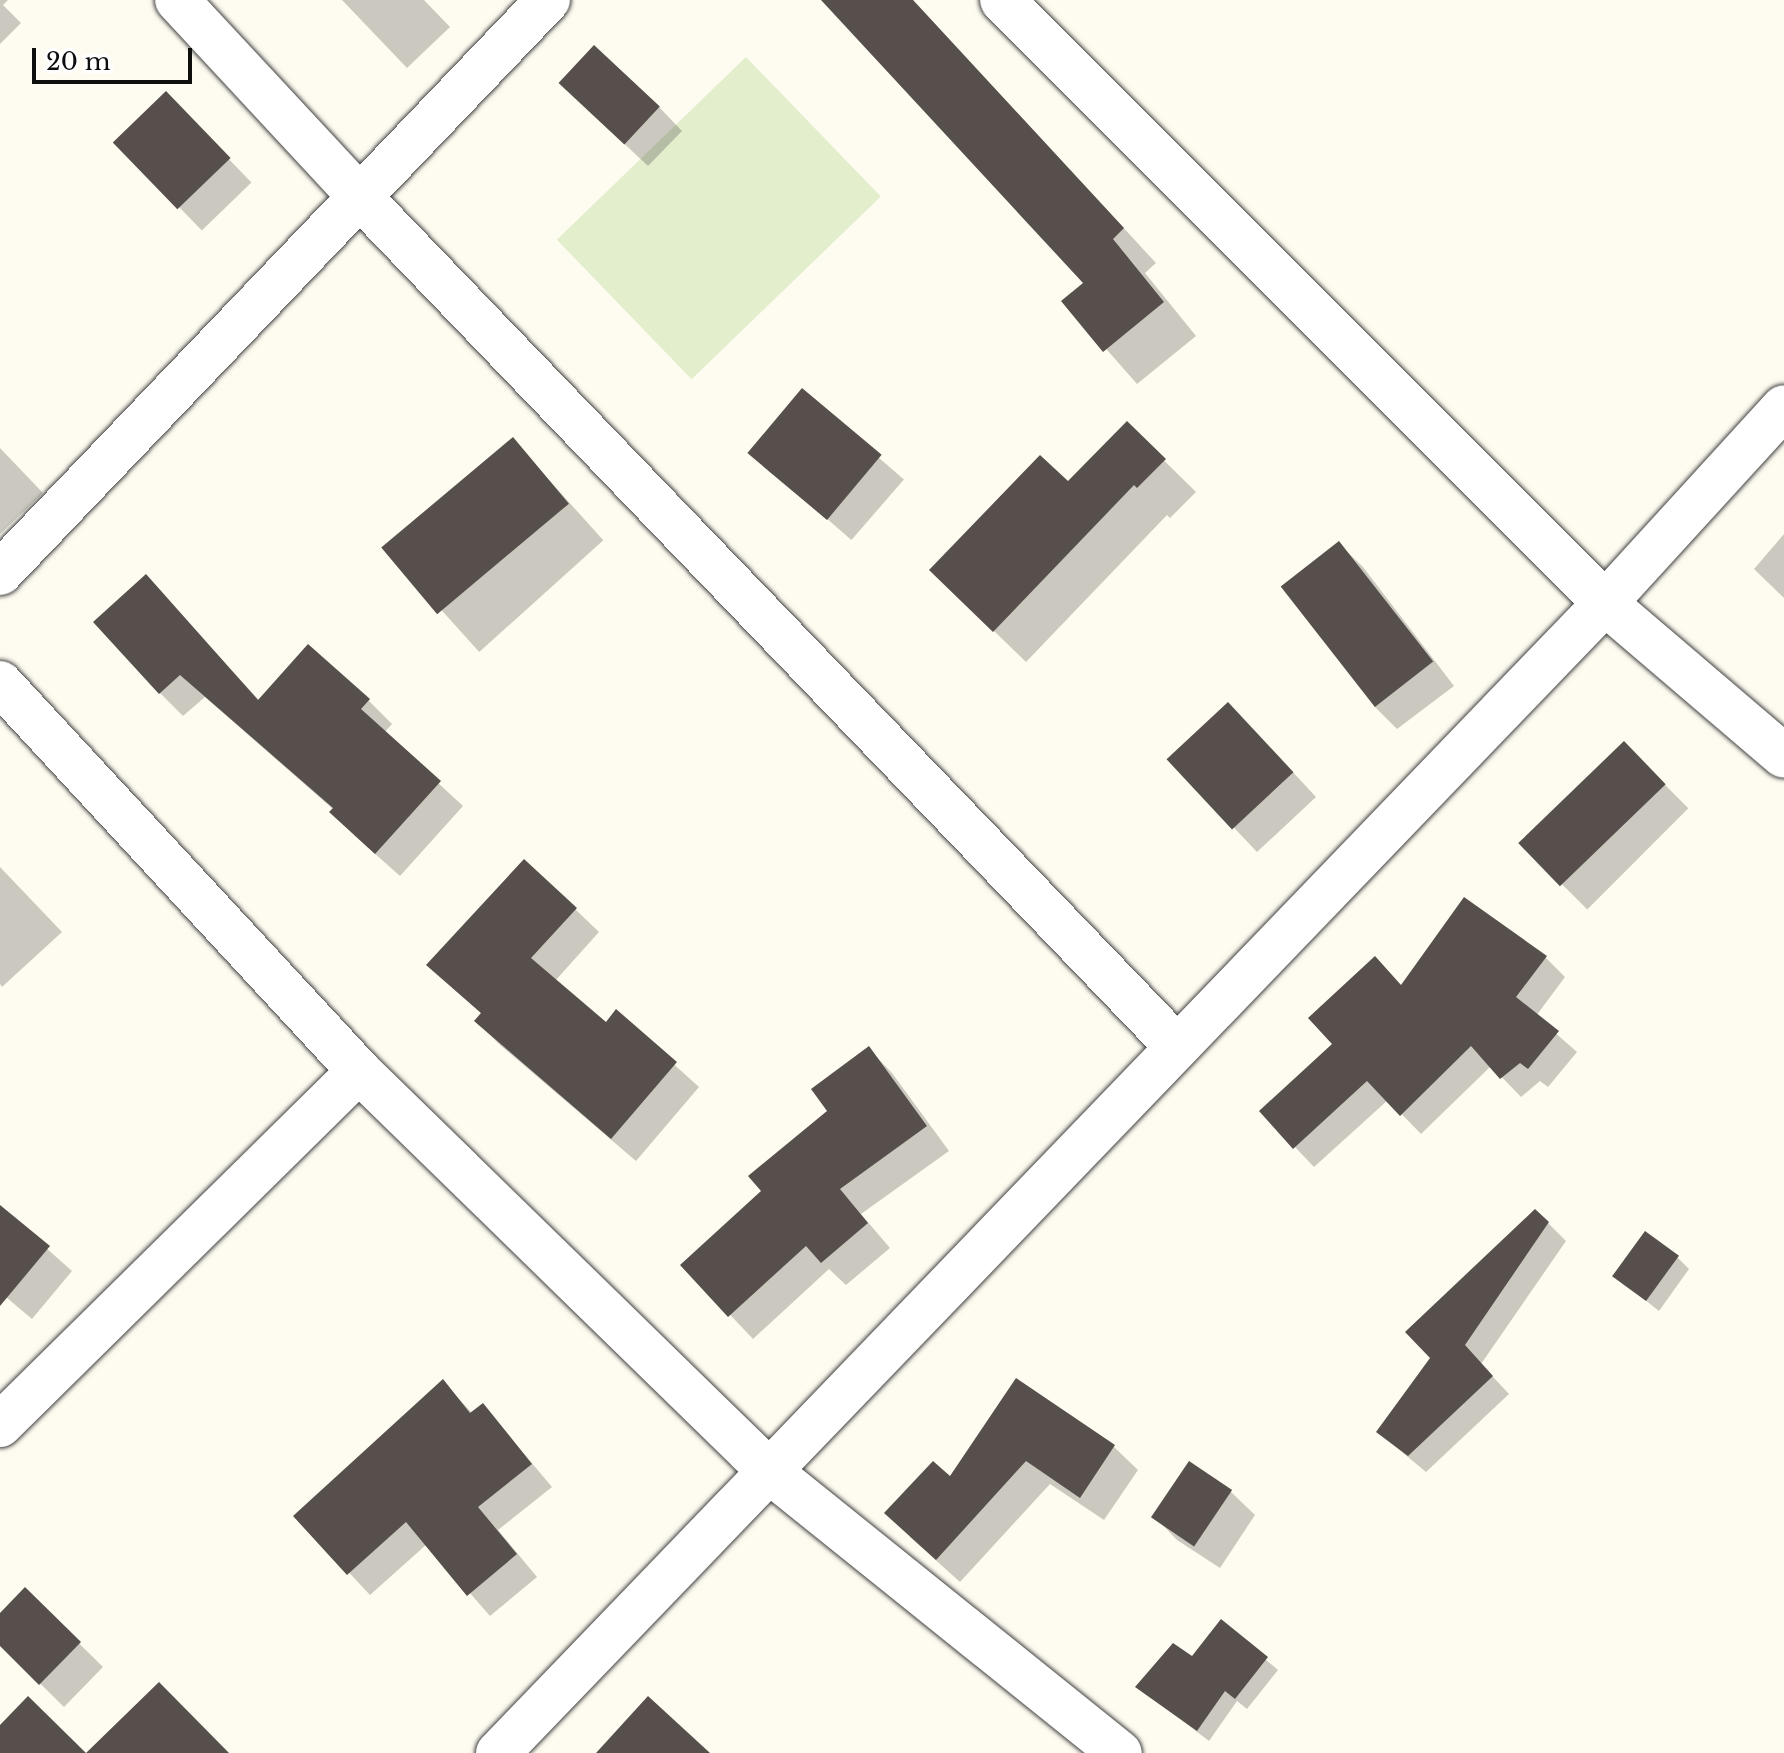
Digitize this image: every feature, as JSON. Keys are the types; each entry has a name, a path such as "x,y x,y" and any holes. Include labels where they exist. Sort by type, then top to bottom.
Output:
{"street":[{"path":"177,0 360,197 1177,1047"},
{"path":"0,573 548,0"},
{"path":"1002,0 1605,603 1784,756"},
{"path":"498,1753 1605,603 1784,407"},
{"path":"0,683 359,1071 769,1471 1120,1753"},
{"path":"0,1425 359,1071"}],"green space":[{"path":"746,57 881,197 692,379 557,240"}],"building":[{"path":"821,0 913,0 1124,228 1113,239 1164,302 1103,352 1061,301 1083,283"},
{"path":"594,45 660,106 624,144 559,83"},
{"path":"166,91 231,158 177,209 113,142"},
{"path":"802,388 882,455 827,520 747,453"},
{"path":"1127,421 1166,459 1137,488 1134,485 993,632 929,570 1040,455 1068,481"},
{"path":"513,437 569,504 437,614 381,548"},
{"path":"1339,541 1433,662 1375,707 1281,587"},
{"path":"146,574 258,700 308,644 370,699 361,709 441,781 375,854 329,812 333,808 180,675 159,694 93,622"},
{"path":"1228,702 1293,772 1232,829 1167,759"},
{"path":"1624,741 1666,784 1560,886 1518,843"},
{"path":"524,859 577,908 531,958 606,1022 616,1009 677,1062 611,1139 474,1021 481,1013 426,965"},
{"path":"1464,897 1547,956 1516,997 1559,1031 1528,1069 1520,1063 1500,1079 1471,1046 1400,1116 1367,1081 1293,1149 1259,1111 1332,1044 1308,1018 1375,956 1401,985"},
{"path":"869,1046 927,1126 840,1189 868,1223 821,1263 806,1246 728,1317 680,1265 761,1191 748,1176 827,1111 811,1089"},
{"path":"0,1205 50,1246 0,1306"},
{"path":"1535,1209 1549,1222 1465,1345 1493,1376 1408,1456 1376,1432 1430,1358 1405,1332"},
{"path":"1645,1231 1679,1256 1646,1301 1612,1276"},
{"path":"1016,1378 1115,1445 1080,1498 1026,1461 936,1560 884,1513 933,1461 950,1476"},
{"path":"443,1379 470,1413 483,1403 532,1464 478,1507 517,1554 467,1596 406,1522 347,1575 293,1516"},
{"path":"1189,1461 1232,1490 1194,1546 1151,1517"},
{"path":"25,1587 81,1642 39,1685 0,1646 0,1613"},
{"path":"1221,1619 1268,1657 1235,1699 1225,1691 1197,1731 1135,1687 1173,1643 1192,1656"},
{"path":"159,1682 229,1753 86,1753"},
{"path":"28,1696 86,1753 0,1753 0,1725"},
{"path":"648,1696 710,1753 596,1753"}]}
